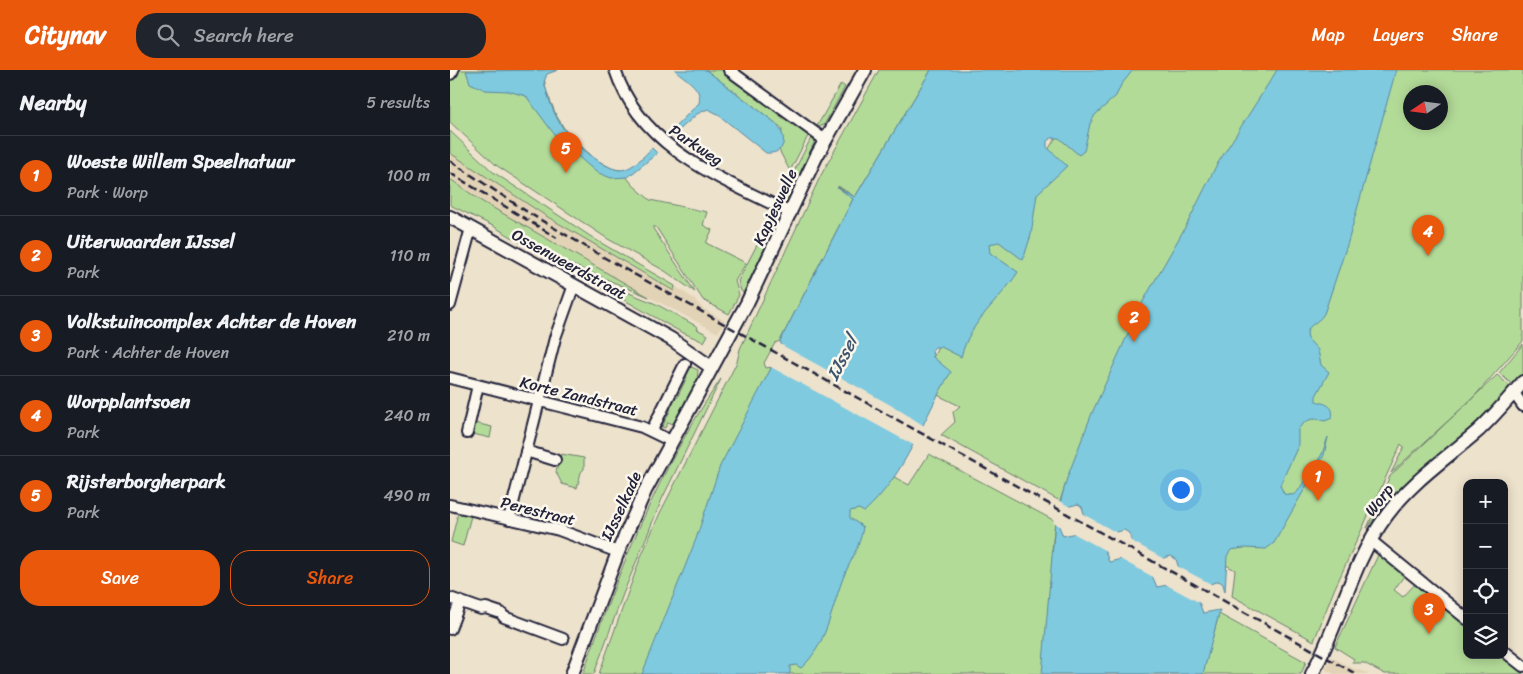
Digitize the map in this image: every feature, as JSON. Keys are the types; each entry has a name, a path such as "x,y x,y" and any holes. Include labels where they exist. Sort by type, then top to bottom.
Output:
{"street":[{"name":"Parkweg","path":"615,70 634,111 655,134 707,172 788,211"},
{"path":"729,70 822,138"},
{"name":"Kapjeswelle","path":"714,363 747,303 822,138 860,72"},
{"name":"Ossenweerdstraat","path":"450,217 714,363"},
{"path":"450,305 453,280 471,228"},
{"path":"509,519 555,338 574,285"},
{"name":"IJsselkade","path":"572,674 618,552 671,441 714,363"},
{"path":"652,430 684,364"},
{"name":"Korte Zandstraat","path":"450,378 652,430 671,441"},
{"name":"Worp","path":"1312,674 1370,540 1407,491 1480,428 1523,382"},
{"path":"467,433 478,385"},
{"path":"1514,393 1523,406"},
{"path":"526,451 555,460"},
{"name":"Perestraat","path":"450,505 558,530 618,552"},
{"path":"1370,540 1463,617"},
{"path":"450,629 455,600 501,613 504,617 563,638"},
{"path":"1508,654 1523,666"}],"shaded area":[{"path":"450,153 546,216 673,291 675,286 693,298 702,308 725,321 718,333 649,297 481,201 450,179"},
{"path":"1332,657 1352,668 1370,674 1334,674 1325,669"}],"green space":[{"path":"450,70 543,70 546,90 556,115 567,133 595,159 613,169 621,170 633,185 650,200 707,212 703,225 712,230 706,243 746,263 735,281 739,295 729,314 703,300 656,227 652,227 695,292 665,271 608,239 496,165 450,122"},
{"path":"706,70 727,70 809,134 790,171 779,150 781,147 782,128"},
{"path":"879,70 931,70 855,197 838,186 853,199 780,341 775,343 764,363 766,368 771,367 770,371 652,674 599,674 640,559 660,513 737,362 740,349 820,177"},
{"path":"1098,70 1523,70 1523,341 1473,398 1391,473 1404,447 1401,444 1334,590 1314,641 1232,596 1235,570 1068,477 1060,501 941,435 955,422 953,412 960,406 919,386 988,246"},
{"path":"841,84 845,87 824,125 816,128"},
{"path":"450,131 493,172 596,240 675,286 674,291 546,216 450,153"},
{"path":"812,136 814,143 787,201 781,203 779,201"},
{"path":"450,179 481,201 649,297 551,256 548,259 493,226 450,205"},
{"path":"774,208 780,213 780,216 769,240 762,236"},
{"path":"759,241 767,245 744,293 741,291 738,281"},
{"path":"566,267 656,304 698,327 697,329 708,335 704,342 679,331"},
{"path":"1523,344 1523,377 1514,386 1499,373"},
{"path":"687,365 698,370 697,381 673,424 668,422 665,428 662,427 671,409 667,406 672,396 677,398 687,377 682,374"},
{"path":"1497,375 1512,388 1442,455 1393,494 1367,528 1390,476"},
{"path":"721,379 662,499 623,594 594,674 583,674 626,559 659,485 678,448"},
{"path":"475,423 492,427 490,438 473,434"},
{"path":"561,454 584,458 584,469 581,472 577,488 562,484 556,472"},
{"path":"929,454 1055,521 1052,550 1212,639 1219,614 1306,662 1301,674 786,674 849,512 874,466 909,485"},
{"path":"458,513 471,516 463,546 451,542"},
{"path":"1379,553 1406,573 1394,590 1403,597 1418,581 1419,586 1428,595 1423,601 1425,602 1430,596 1463,624 1463,659 1506,659 1523,674 1385,674 1364,663 1352,663 1354,659 1335,647"}],"water":[{"path":"558,70 547,74 544,82 551,104 565,131 588,153 605,165 621,170 634,165 652,148 657,153 628,177 611,178 596,172 557,138 526,96 508,91 485,90 470,83 466,71"},
{"path":"675,70 706,70 778,126 783,136 782,147 773,153 766,153 716,113 708,109 697,114 677,132 673,129 699,103 700,98 696,88"},
{"name":"IJssel","path":"931,70 1133,70 1121,85 1116,96 1095,115 1090,124 1084,151 1079,155 1059,138 1051,138 1047,141 1047,147 1067,166 1037,194 1031,235 1023,260 999,242 989,244 990,253 1018,272 1011,283 978,321 971,332 961,357 941,347 935,347 932,350 933,357 951,372 913,445 892,480 864,512 859,509 850,511 850,518 863,527 862,535 842,581 827,628 809,659 801,668 796,665 790,666 790,674 642,674 696,539 720,466 782,347 780,341 853,199 837,187 855,197"},
{"path":"1277,70 1396,70 1348,242 1324,314 1307,331 1308,339 1318,350 1321,365 1329,372 1316,396 1316,401 1326,404 1331,408 1332,418 1325,421 1310,420 1298,429 1298,446 1280,485 1284,494 1293,495 1298,491 1322,454 1328,437 1324,455 1274,543 1266,549 1244,548 1231,550 1227,556 1225,592 1223,584 1219,581 1204,586 1197,597 1203,613 1220,610 1203,674 1042,674 1055,521 1067,478 1092,413 1141,305 1187,224 1216,166","holes":["1078,504 1082,507 1086,520 1080,532 1063,536 1056,519 1063,508","1124,530 1129,533 1133,546 1126,558 1109,562 1103,545 1110,534","1171,556 1176,559 1180,572 1173,584 1157,587 1150,571 1157,560"]}],"pier":[{"path":"778,343 896,408 926,427 917,447 769,366 779,347"},
{"path":"1058,500 1072,508 1065,510 1059,519 1061,527 1053,522"},
{"path":"1081,513 1119,534 1111,536 1106,545 1108,552 1071,532 1078,530 1083,520"},
{"path":"1128,539 1166,560 1158,562 1153,571 1155,578 1118,558 1125,556 1130,546"},
{"path":"1175,565 1213,585 1205,588 1200,597 1202,604 1165,584 1172,582 1177,572"}],"railway":[{"path":"450,161 529,213 605,258 1356,674"},
{"path":"450,173 557,238"}],"place":[{"name":"Rijsterborgherpark","path":"566,173"},
{"name":"Worpplantsoen","path":"1428,256"},
{"name":"Uiterwaarden IJssel","path":"1134,342"},
{"name":"Woeste Willem Speelnatuur","path":"1318,501"},
{"name":"Volkstuincomplex Achter de Hoven","path":"1429,634"}]}
